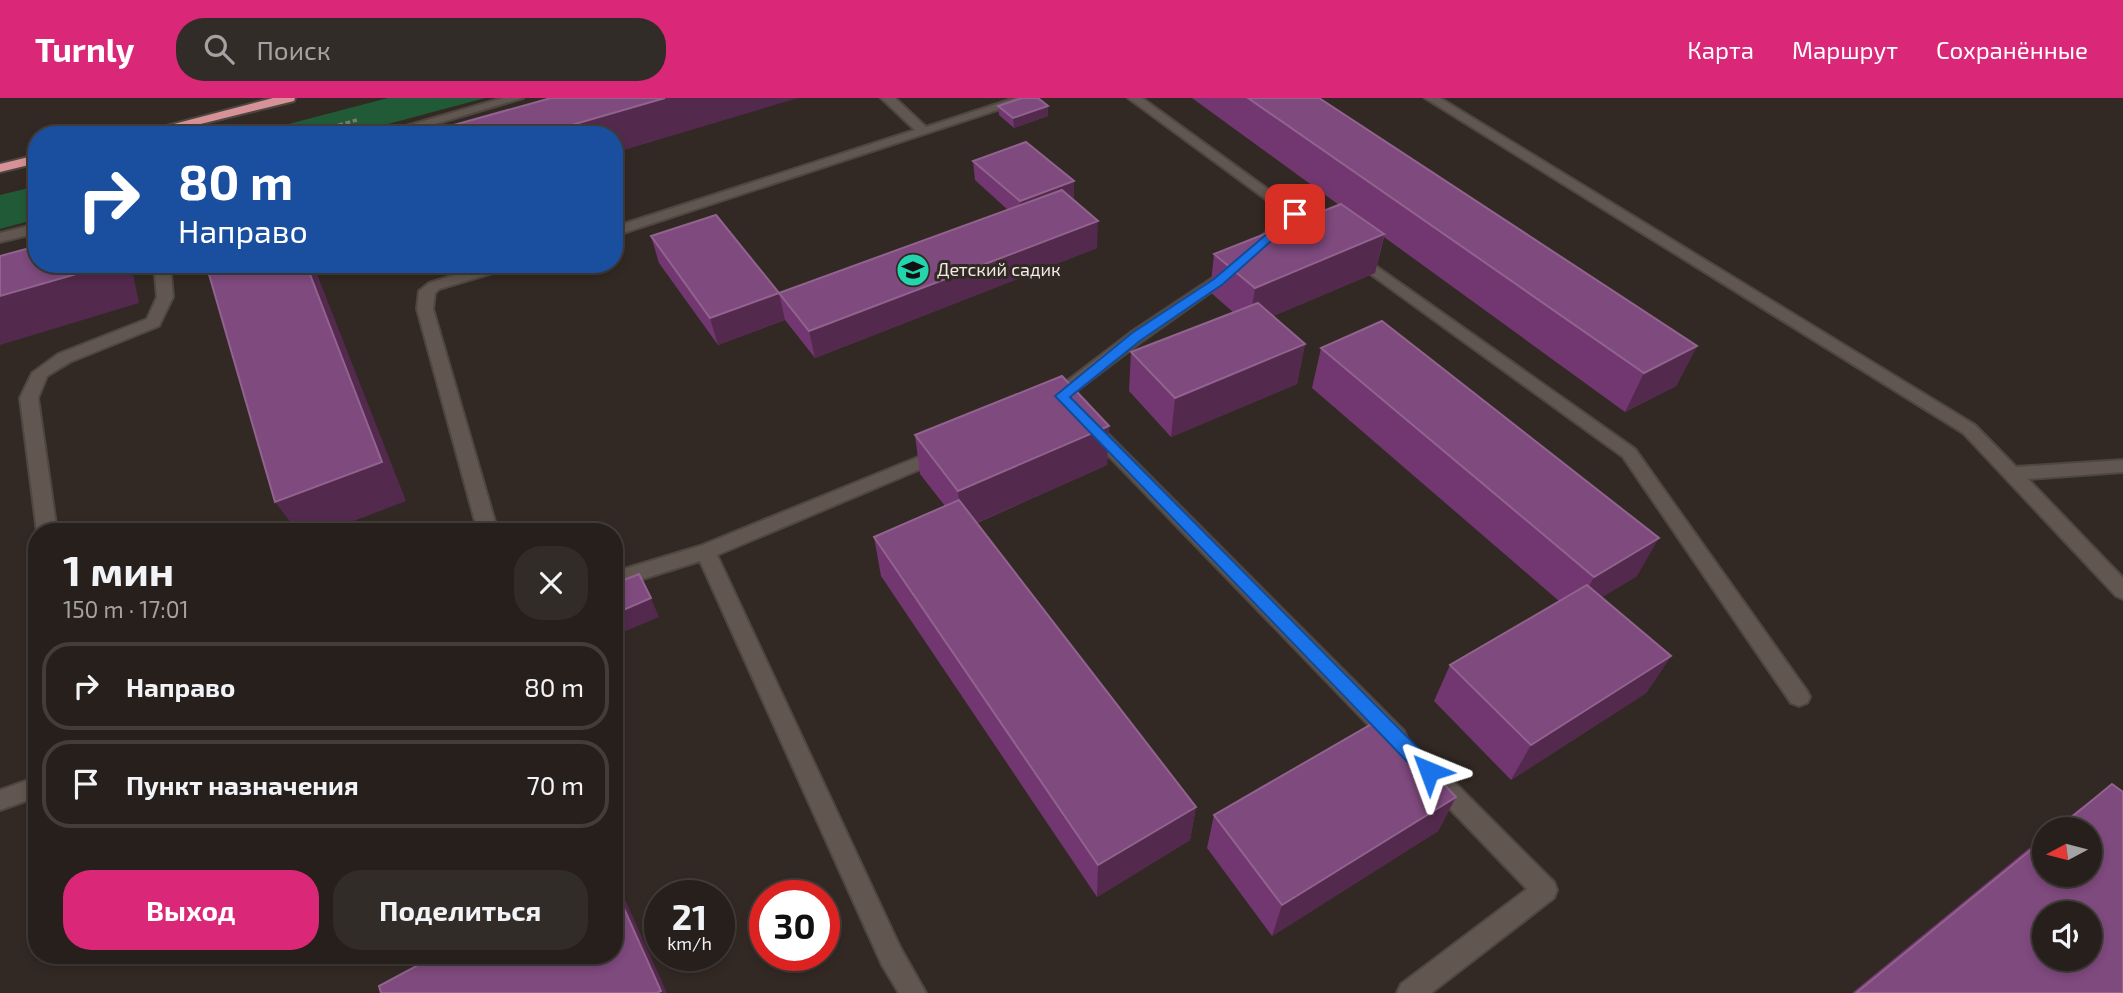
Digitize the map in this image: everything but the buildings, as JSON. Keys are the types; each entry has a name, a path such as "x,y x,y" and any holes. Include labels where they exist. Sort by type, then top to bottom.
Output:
{"highway":[{"path":"171,126 251,102 289,98"},
{"path":"0,168 28,161"}],"street":[{"path":"415,126 517,98"},
{"path":"887,98 924,132"},
{"path":"623,229 1028,98"},
{"path":"1134,98 1312,226"},
{"path":"1431,98 1969,429 2123,591"},
{"path":"1040,408 1062,396 1136,337 1219,282 1295,214"},
{"path":"0,238 28,230"},
{"path":"1346,250 1629,453 1799,697"},
{"path":"46,523 29,398 40,373 64,358 153,322 165,297 163,273"},
{"path":"478,273 434,286 427,291 425,309 485,523"},
{"path":"1062,396 1545,890 1410,993"},
{"path":"623,577 706,552 958,447"},
{"path":"2012,474 2123,466"},
{"path":"706,552 891,956 913,993"},
{"path":"0,800 28,790"}],"green space":[{"path":"388,98 485,98 381,126 281,126"},
{"path":"28,188 28,221 0,229 0,195"}],"place":[{"name":"Детский садик","path":"913,270"}],"route":[{"path":"1295,214 1219,282 1136,337 1062,396 1429,771"}]}
